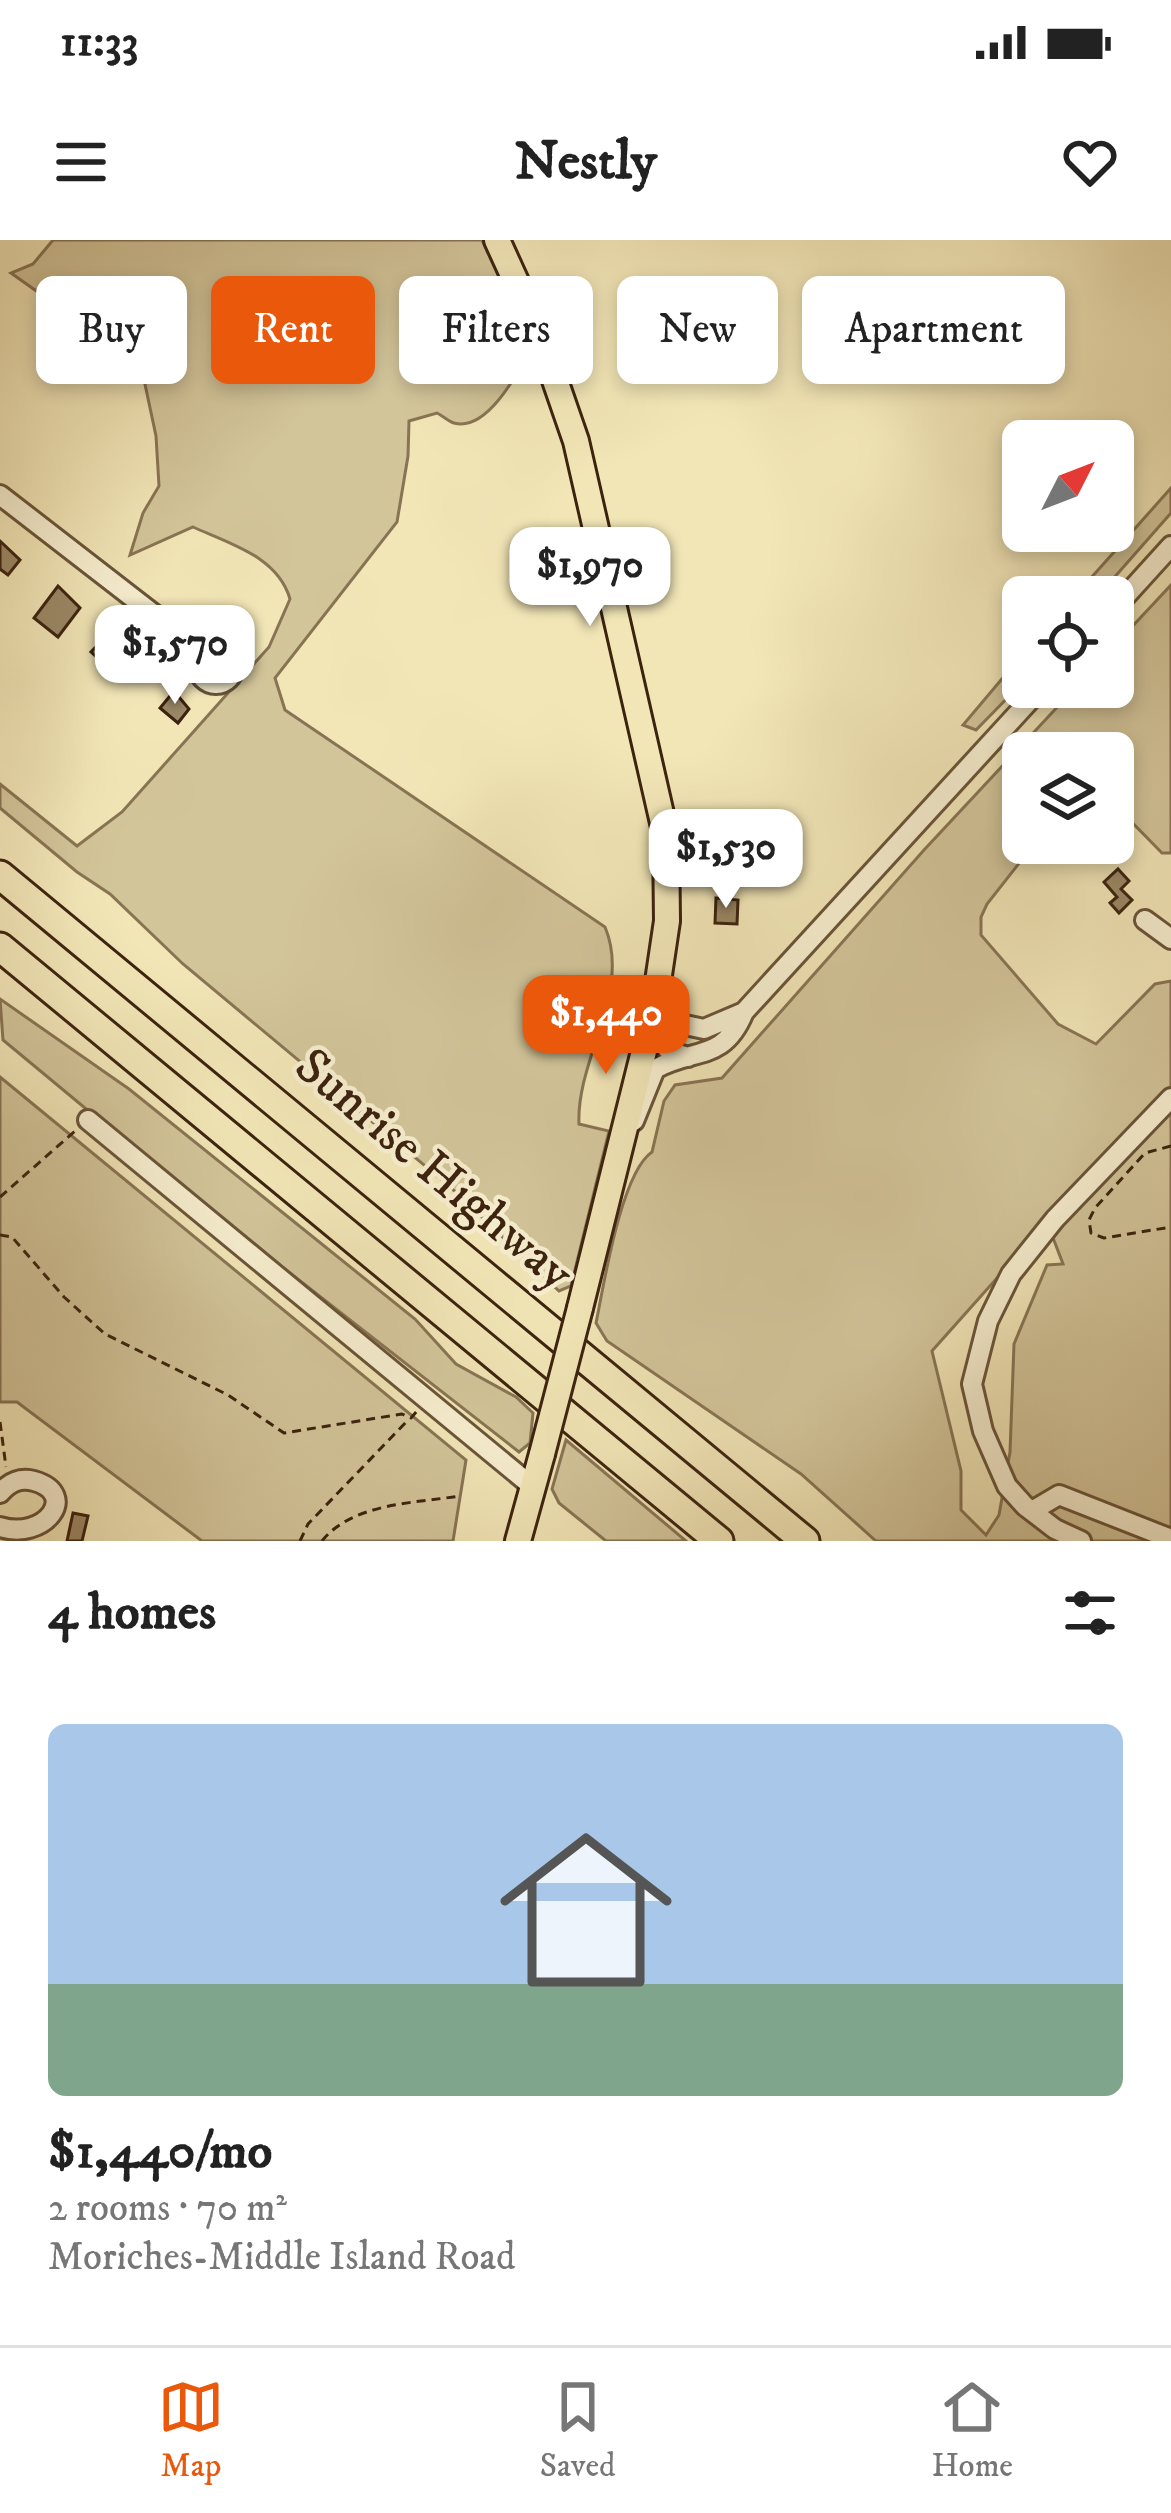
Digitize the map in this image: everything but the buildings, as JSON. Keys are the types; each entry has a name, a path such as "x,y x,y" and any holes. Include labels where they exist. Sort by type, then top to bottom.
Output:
{"highway":[{"name":"Sunrise Highway","path":"0,875 805,1541"},
{"name":"Sunrise Highway","path":"0,947 719,1541"}],"main road":[{"path":"497,240 537,328 576,441 652,762 666,836 668,894 650,1027 518,1541"}],"street":[{"path":"0,495 204,653"},
{"path":"1134,587 1171,547"},
{"path":"620,1142 639,1113 655,1069 718,1048 736,1032 743,1012 1023,708"},
{"path":"1145,920 1171,939"},
{"path":"688,1057 669,1051 650,1027 666,1021 704,1029 743,1012"},
{"path":"1081,1541 1055,1529 1007,1486 983,1430 972,1384 988,1321 1011,1274 1055,1219 1171,1098"},
{"path":"88,1120 533,1487"},
{"path":"0,1527 10,1536 34,1540 55,1519 51,1492 28,1479 4,1490"},
{"path":"1032,1511 1059,1496 1171,1539"}],"path":[{"path":"0,1198 88,1120"},
{"path":"1171,1146 1145,1153 1089,1220 1091,1233 1104,1238 1171,1228"},
{"path":"0,1235 12,1237 64,1297 105,1334 228,1395 284,1433 402,1414 411,1418"},
{"path":"299,1540 427,1400"},
{"path":"0,1422 4,1490"},
{"path":"322,1541 336,1523 387,1507 460,1496"}],"shaded area":[{"path":"53,240 482,240 499,276 399,276 399,384 510,384 488,411 466,424 437,413 409,421 397,522 275,678 285,710 605,927 612,976 580,1099 579,1124 609,1131 571,1286 559,1291 447,1184 183,964 110,894 0,808 0,784 77,846 122,812 269,647 290,599 264,562 193,527 130,555 143,513 159,486 156,436 145,384 187,384 187,276 36,276 36,291 11,273 33,264"},
{"path":"1171,488 1171,513 1116,576 1093,576 1114,552 1134,552 1134,530"},
{"path":"1171,585 1171,853 1162,853 1134,824 1134,732 1034,732 1056,708 1134,708 1134,625"},
{"path":"1002,679 1002,703 976,730 963,725"},
{"path":"1002,766 1002,864 1018,864 987,904 981,935 1058,1024 1096,1044 1155,984 1171,981 1171,1541 876,1541 801,1474 607,1341 596,1323 623,1205 631,1182 652,1152 664,1101 675,1085 722,1078","holes":["1047,1222 1063,1264 1047,1265 1014,1344 1010,1452 999,1515 986,1535 961,1510 961,1471 932,1351"]},
{"path":"0,999 129,1089 415,1319 456,1364 516,1397 533,1413 530,1443 519,1452 185,1191 3,1040"},
{"path":"0,1077 466,1460 453,1541 202,1541 17,1402 0,1402"},
{"path":"566,1440 686,1541 606,1541 559,1503 552,1489"}]}
